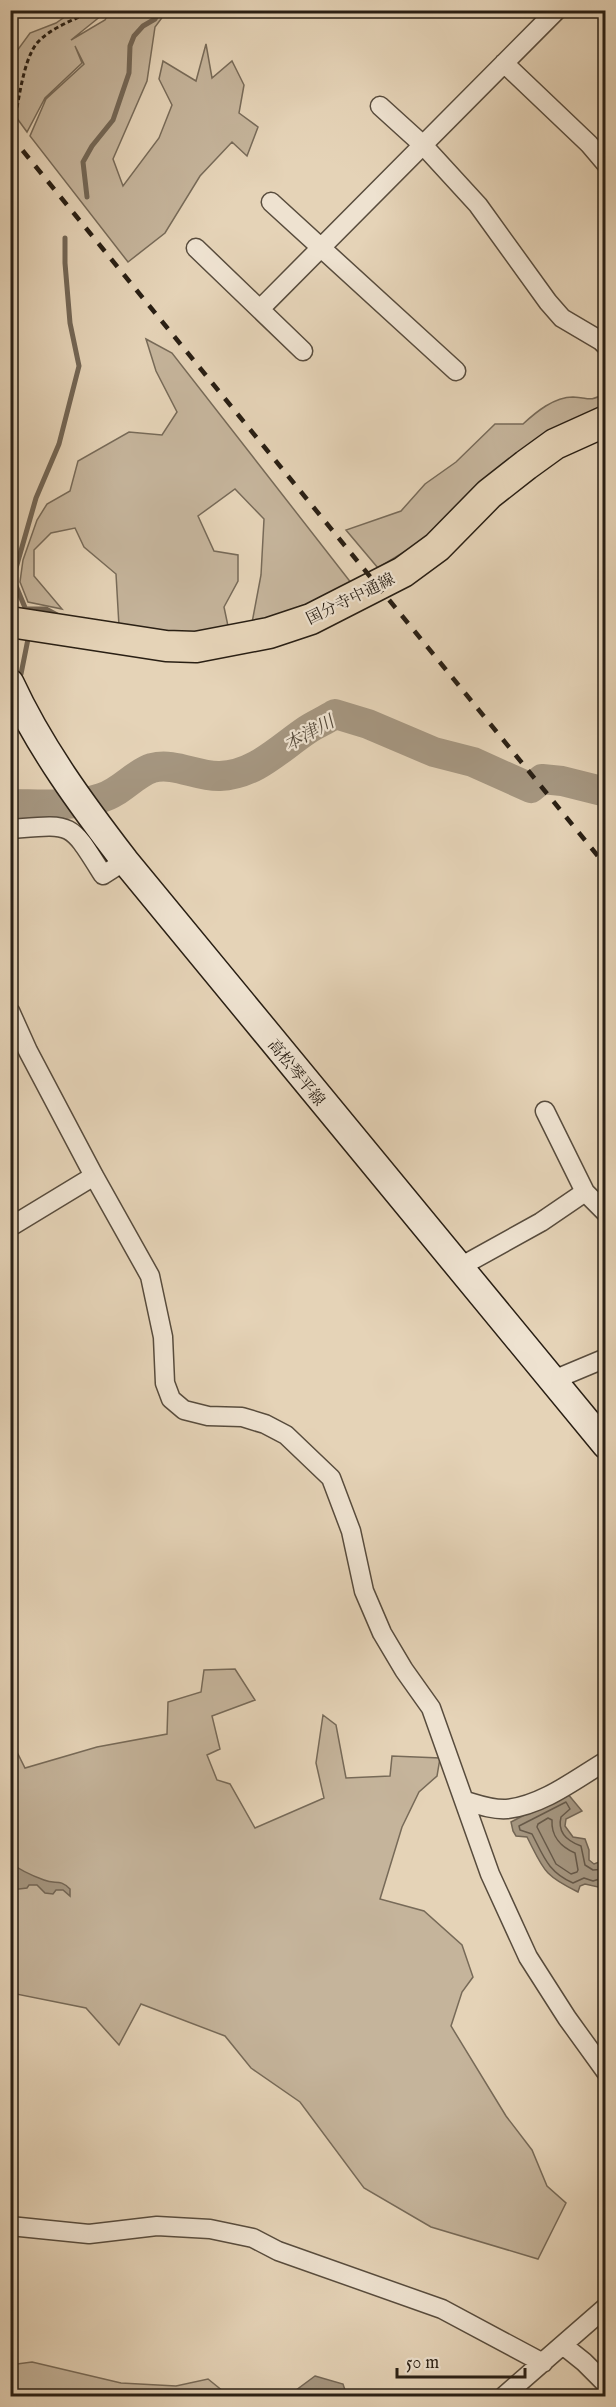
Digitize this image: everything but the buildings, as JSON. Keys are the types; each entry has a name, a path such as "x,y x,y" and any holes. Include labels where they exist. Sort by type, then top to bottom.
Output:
{"main road":[{"name":"国分寺中通線","path":"10,622 166,646 196,647 258,635 311,619 403,572 437,547 489,494 526,465 555,444 606,421"},
{"name":"高松琴平線","path":"10,683 67,784 125,861 606,1445"}],"street":[{"path":"260,309 557,10"},
{"path":"504,63 589,144 606,164"},
{"path":"380,106 423,145 478,205 562,318 606,346"},
{"path":"271,202 456,371"},
{"path":"196,248 303,351"},
{"path":"10,829 56,825 68,829 78,836 102,875 125,861"},
{"path":"10,1011 28,1051 94,1176 150,1276 163,1337 165,1383 171,1399 184,1410 208,1416 242,1417 265,1424 286,1435 331,1478 351,1531 364,1591 382,1633 430,1708 466,1801 490,1874 528,1957 567,2018 606,2072"},
{"path":"545,1111 585,1192 606,1213"},
{"path":"10,1227 94,1176"},
{"path":"458,1268 542,1222 585,1192"},
{"path":"551,1381 606,1358"},
{"path":"466,1801 486,1807 507,1809 551,1794 606,1761"},
{"path":"10,2226 89,2234 157,2226 210,2229 253,2238 278,2251 442,2309 543,2363"},
{"path":"504,2397 606,2307"},
{"path":"564,2346 584,2362 606,2385"}],"path":[{"path":"10,144 26,65 37,42 56,29 94,10"}],"shaded area":[{"path":"73,11 107,11 71,40 105,20 110,11 167,11 155,27 147,81 113,159 123,186 159,138 172,105 159,79 163,61 196,81 206,44 212,78 232,61 244,85 239,113 258,127 247,156 232,142 200,176 165,233 128,262 30,136 46,99 84,64 75,46 82,63 45,98 27,132 11,110 11,59 30,33 56,23"},
{"path":"146,339 172,353 352,584 287,616 251,628 261,575 264,519 235,489 198,516 214,551 238,555 238,581 224,607 228,626 195,634 119,626 116,574 84,547 75,528 51,533 34,550 34,576 62,609 28,602 20,582 23,560 37,520 47,504 70,491 78,461 129,432 162,435 177,412 156,371"},
{"path":"605,394 605,407 552,430 481,481 430,536 378,568 346,530 401,511 425,484 456,462 495,424 523,424 552,402 573,397 592,399"},
{"path":"235,1669 255,1700 212,1716 220,1749 207,1755 217,1780 230,1784 255,1828 324,1798 316,1763 323,1715 336,1725 346,1778 390,1776 392,1756 440,1758 437,1776 419,1792 402,1827 380,1899 424,1911 462,1945 473,1977 462,1992 451,2026 506,2116 532,2150 547,2186 566,2203 538,2259 431,2227 364,2188 300,2102 251,2068 225,2036 141,2004 119,2045 86,2008 11,1993 10,1738 25,1768 97,1747 167,1734 168,1702 201,1692 204,1670"},
{"path":"32,2362 121,2383 176,2386 208,2379 229,2396 11,2396 11,2363"}],"water":[{"path":"567,1793 582,1811 566,1819 565,1826 573,1837 585,1839 589,1850 589,1860 594,1864 602,1861 605,1867 605,1883 601,1883 598,1887 585,1884 580,1886 578,1892 551,1876 537,1857 527,1837 516,1836 511,1822"},
{"path":"11,1863 36,1877 63,1884 70,1889 70,1896 63,1890 56,1890 53,1894 45,1893 37,1885 11,1890"},
{"path":"315,2376 343,2384 346,2393 353,2396 279,2396 292,2393"}],"waterway":[{"path":"87,197 83,162 92,146 113,120 129,73 130,46 134,36 143,26 155,19 160,10"},
{"path":"26,610 14,581 16,568 36,498 59,444 79,366 70,323 65,238"},
{"path":"26,609 46,609 57,615"},
{"path":"21,674 28,639"},
{"name":"本津川","path":"10,804 90,801 115,792 152,768 178,768 211,776 245,771 335,714 368,724 434,752 473,762 531,788 542,779 562,781 606,792"}],"railway":[{"path":"10,135 606,866"}]}
